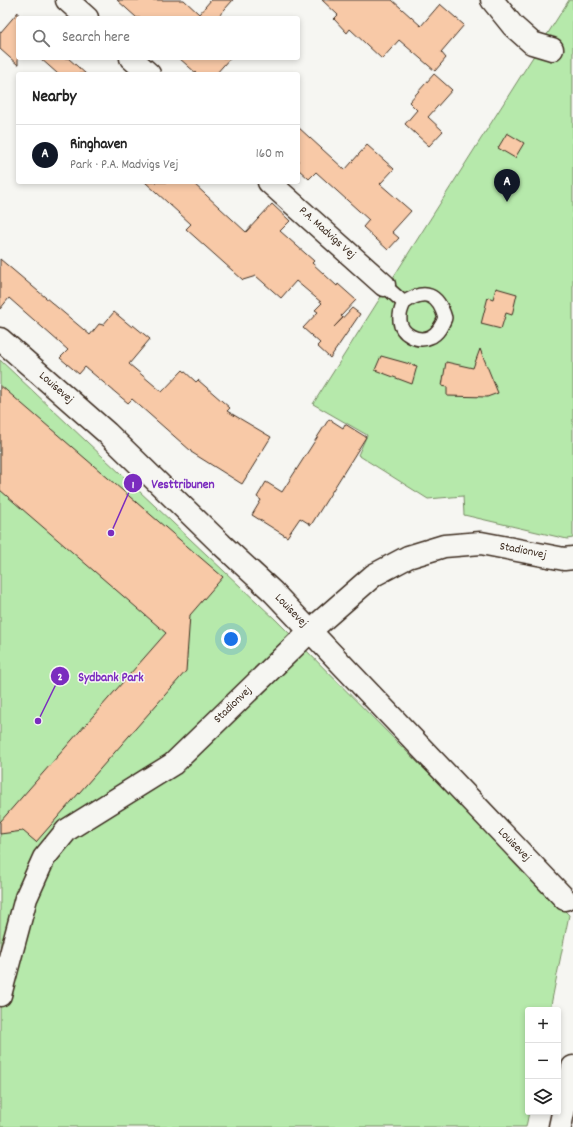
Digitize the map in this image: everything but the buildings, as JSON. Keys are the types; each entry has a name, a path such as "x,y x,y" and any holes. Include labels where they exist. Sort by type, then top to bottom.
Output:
{"street":[{"path":"66,0 85,16"},
{"path":"492,0 513,26 532,43 552,49"},
{"path":"133,60 147,72"},
{"name":"P.A. Madvigs Vej","path":"271,184 384,285"},
{"name":"Louisevej","path":"0,339 107,433 221,544 273,592 565,899"},
{"name":"Stadionvej","path":"0,995 26,898 44,858 67,830 173,764 310,631 374,575 408,557 444,546 482,543 570,562"},
{"path":"560,1127 573,1068"}],"lane":[{"path":"384,285 404,303"}],"green space":[{"path":"569,0 573,0 573,538 567,539 464,515 463,496 428,499 358,455 367,435 313,404"},
{"path":"0,360 276,620 569,915 551,1007 525,1007 525,1115 528,1115 526,1127 0,1127"}],"place":[{"name":"Ringhaven","path":"507,202"},
{"name":"Vesttribunen","path":"111,533"},
{"name":"Sydbank Park","path":"38,721"}]}
